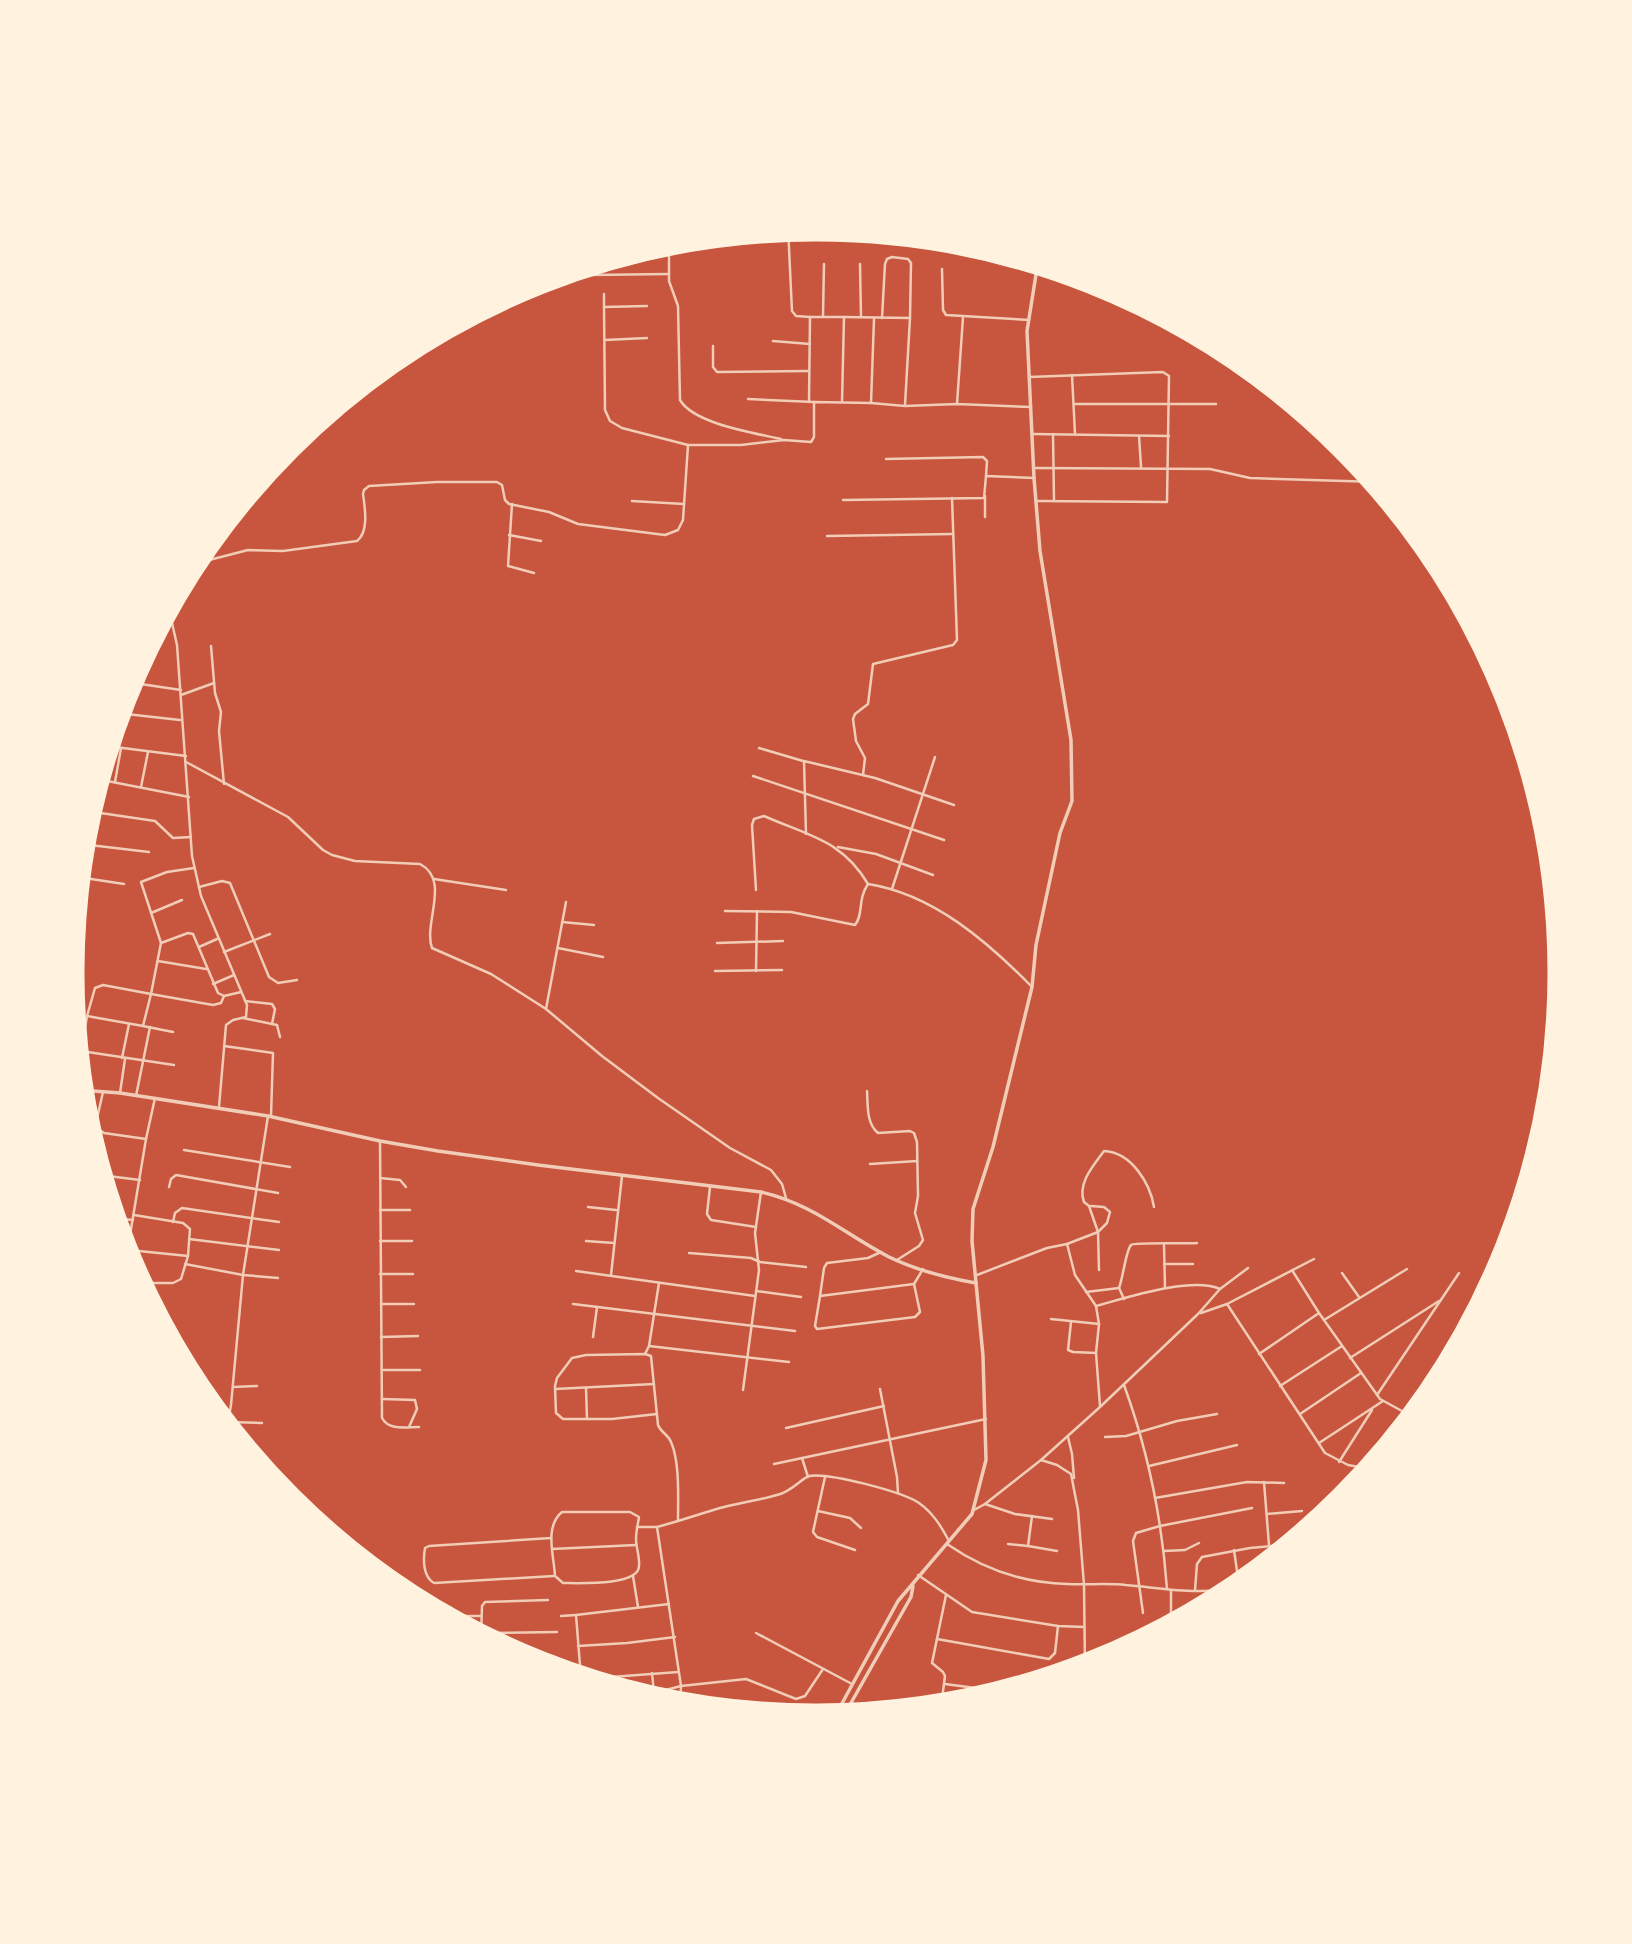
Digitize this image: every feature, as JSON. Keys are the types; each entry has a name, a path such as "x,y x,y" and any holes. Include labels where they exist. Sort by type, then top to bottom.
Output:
{"street":[{"path":"788,238 792,311 796,316 910,318"},
{"path":"668,252 671,289 678,306 679,393 683,405 700,416 741,430 784,440"},
{"path":"881,318 885,264 890,257 906,259 911,263 905,406"},
{"path":"823,317 824,264"},
{"path":"860,264 861,317"},
{"path":"943,269 944,313 948,316 1029,320"},
{"path":"973,1512 986,1460 986,1419 977,1275 972,1241 973,1209 993,1147 1032,987 1036,944 1060,833 1072,801 1071,740 1040,551 1035,501 1026,354 1037,271"},
{"path":"590,275 669,274"},
{"path":"604,294 605,410 610,421 622,428 688,445 813,441 814,402"},
{"path":"604,307 648,306"},
{"path":"809,402 810,317"},
{"path":"842,402 844,317"},
{"path":"957,404 963,317"},
{"path":"871,403 874,318"},
{"path":"604,340 647,338"},
{"path":"773,341 810,344"},
{"path":"713,346 713,367 717,372 809,371"},
{"path":"1029,377 1166,373 1169,376 1168,500 1165,503 1035,501"},
{"path":"1072,375 1075,434"},
{"path":"748,399 905,406 957,404 1031,407"},
{"path":"1073,404 1216,404"},
{"path":"1032,433 1169,436"},
{"path":"1053,434 1054,501"},
{"path":"1139,436 1141,468"},
{"path":"205,561 240,552 283,551 357,541 361,539 364,531 363,494 369,486 497,482 502,485 505,500 512,504 550,512 578,524 665,535 681,526 688,445"},
{"path":"886,459 983,457 987,461 985,517"},
{"path":"1034,468 1169,468 1210,470 1250,478 1364,482"},
{"path":"986,476 1034,478"},
{"path":"843,500 985,496"},
{"path":"863,775 864,755 856,741 853,719 855,714 868,704 873,664 953,645 957,640 952,498"},
{"path":"632,501 684,504"},
{"path":"512,504 508,566 534,573"},
{"path":"827,536 954,534"},
{"path":"509,536 541,541"},
{"path":"172,618 181,695 194,868 217,939 245,1001 247,1012 243,1018"},
{"path":"211,646 215,693 221,712 219,727 224,785"},
{"path":"181,695 214,683"},
{"path":"139,684 180,690"},
{"path":"128,714 181,720"},
{"path":"117,747 186,756"},
{"path":"115,782 121,748"},
{"path":"760,748 863,775 954,805"},
{"path":"141,787 148,752"},
{"path":"892,889 934,757"},
{"path":"804,761 806,834"},
{"path":"186,762 224,785 288,817 332,855 355,861 420,864 429,869 434,879 429,933 432,948 491,974 547,1009 657,1098 730,1148 771,1170 782,1184 786,1198"},
{"path":"753,776 944,840"},
{"path":"106,781 189,797"},
{"path":"99,813 155,821 173,838 191,837"},
{"path":"756,890 752,825 754,819 764,816 835,846 876,854 933,875"},
{"path":"92,845 149,852"},
{"path":"835,846 853,862 868,884 892,889 928,902 997,953 1032,987"},
{"path":"143,1026 161,943 141,882 166,872 194,868"},
{"path":"87,878 124,884"},
{"path":"434,879 506,890"},
{"path":"199,887 222,881 230,883 273,980 278,983 297,980"},
{"path":"725,911 791,912 855,925 858,922 861,894 868,884"},
{"path":"150,913 182,900"},
{"path":"547,1009 566,902"},
{"path":"756,971 757,911"},
{"path":"562,922 594,925"},
{"path":"161,943 188,933 194,936 218,993 224,996 242,992"},
{"path":"224,953 270,934"},
{"path":"199,947 217,939"},
{"path":"717,943 782,941"},
{"path":"558,948 603,957"},
{"path":"158,961 208,970"},
{"path":"715,971 782,970"},
{"path":"213,984 234,975"},
{"path":"84,1036 92,995 95,988 100,986 213,1005 221,1003 224,996"},
{"path":"245,1001 272,1004 275,1009 272,1024"},
{"path":"87,1016 173,1032"},
{"path":"219,1109 228,1022 243,1018 272,1024 278,1026 281,1037"},
{"path":"120,1093 129,1024"},
{"path":"136,1096 150,1027"},
{"path":"224,1046 273,1053 270,1116 243,1275 229,1416"},
{"path":"85,1052 174,1065"},
{"path":"91,1091 270,1116 380,1141 622,1176 761,1192 786,1198 821,1215 897,1260 949,1279 976,1283"},
{"path":"867,1091 872,1127 878,1133 910,1131 914,1133 917,1142 918,1196 915,1213 923,1240 919,1246 897,1260"},
{"path":"96,1121 103,1092"},
{"path":"130,1235 155,1098"},
{"path":"98,1129 104,1133 146,1139"},
{"path":"380,1141 383,1418 387,1424 419,1427"},
{"path":"184,1150 289,1167"},
{"path":"1099,1270 1098,1231 1081,1191 1091,1169 1104,1151 1108,1150 1129,1161 1137,1169 1150,1190 1154,1207"},
{"path":"870,1164 917,1161"},
{"path":"169,1187 171,1179 176,1175 278,1193"},
{"path":"110,1176 140,1180"},
{"path":"611,1275 622,1176"},
{"path":"380,1178 400,1180 406,1187"},
{"path":"710,1185 708,1218 713,1222 756,1227"},
{"path":"743,1390 760,1262 755,1244 761,1192"},
{"path":"977,1275 1098,1231 1107,1223 1110,1212 1104,1207 1089,1206"},
{"path":"588,1207 617,1210"},
{"path":"173,1222 175,1213 182,1208 279,1222"},
{"path":"380,1210 410,1210"},
{"path":"134,1215 187,1224 190,1229 188,1256 182,1278 178,1281 149,1282"},
{"path":"124,1219 133,1220"},
{"path":"189,1239 279,1251"},
{"path":"380,1241 412,1241"},
{"path":"586,1241 614,1243"},
{"path":"1124,1299 1119,1287 1126,1268 1126,1253 1132,1244 1197,1243"},
{"path":"1067,1244 1074,1275 1096,1306 1099,1324 1096,1353 1100,1408"},
{"path":"1164,1245 1165,1289"},
{"path":"136,1252 188,1256"},
{"path":"881,1252 868,1258 827,1263 815,1326 817,1329 915,1317 920,1312 914,1284 923,1269"},
{"path":"689,1253 751,1258 760,1262 806,1267"},
{"path":"1198,1314 1227,1304 1314,1259"},
{"path":"185,1264 243,1275 278,1278"},
{"path":"1164,1264 1193,1264"},
{"path":"849,1707 906,1606 918,1575 973,1512 1068,1437 1198,1314 1220,1289 1248,1268"},
{"path":"1324,1320 1407,1269"},
{"path":"1292,1270 1377,1395 1405,1413"},
{"path":"576,1271 659,1283 801,1297"},
{"path":"380,1274 413,1273"},
{"path":"1342,1273 1359,1297"},
{"path":"1377,1395 1459,1273"},
{"path":"645,1354 649,1346 659,1283"},
{"path":"820,1296 914,1284"},
{"path":"1096,1306 1165,1289 1204,1286 1220,1289"},
{"path":"1086,1292 1119,1287"},
{"path":"1350,1358 1441,1300"},
{"path":"381,1304 414,1304"},
{"path":"573,1304 795,1331"},
{"path":"1227,1304 1325,1453 1339,1462 1360,1467"},
{"path":"593,1337 597,1307"},
{"path":"1259,1354 1319,1313"},
{"path":"1051,1319 1099,1324"},
{"path":"1072,1322 1068,1350 1096,1353"},
{"path":"381,1337 418,1336"},
{"path":"649,1346 789,1362"},
{"path":"1280,1386 1342,1346"},
{"path":"657,1415 587,1420 559,1417 556,1413 557,1378 572,1358 586,1355 645,1354 652,1359 661,1432 670,1439 675,1454 678,1520"},
{"path":"382,1370 420,1370"},
{"path":"1300,1415 1361,1373"},
{"path":"555,1389 654,1384"},
{"path":"1124,1385 1141,1432 1149,1466 1164,1551 1171,1616"},
{"path":"233,1387 257,1386"},
{"path":"586,1388 587,1420"},
{"path":"880,1389 898,1493"},
{"path":"382,1399 415,1400 417,1409 409,1427"},
{"path":"1319,1444 1383,1401"},
{"path":"786,1428 884,1406"},
{"path":"1339,1462 1374,1407"},
{"path":"1105,1437 1141,1432 1217,1414"},
{"path":"774,1464 986,1419"},
{"path":"234,1422 262,1423"},
{"path":"1068,1437 1072,1454 1084,1585 1085,1656"},
{"path":"1149,1466 1237,1445"},
{"path":"802,1458 807,1477"},
{"path":"1041,1460 1065,1468 1074,1479"},
{"path":"637,1527 657,1527 780,1495 800,1485 807,1477 825,1477 898,1493 918,1503 940,1525 948,1542 970,1560 997,1572 1063,1584 1138,1586 1152,1590 1215,1590"},
{"path":"825,1477 813,1532 817,1537 855,1550"},
{"path":"1155,1498 1247,1482 1284,1483"},
{"path":"1264,1482 1269,1545"},
{"path":"985,1504 1015,1514 1052,1519"},
{"path":"1143,1613 1133,1537 1142,1530 1252,1508"},
{"path":"562,1511 629,1512 639,1517 637,1527 636,1545 640,1568 634,1576 614,1581 563,1583 555,1576 551,1538 554,1518 562,1511"},
{"path":"818,1511 850,1518 862,1528"},
{"path":"1267,1514 1301,1511"},
{"path":"1028,1546 1032,1516"},
{"path":"657,1527 675,1637 681,1694"},
{"path":"551,1538 429,1546 424,1553 425,1570 427,1578 434,1583 555,1576"},
{"path":"1009,1544 1056,1551"},
{"path":"1164,1551 1185,1550 1199,1544"},
{"path":"552,1549 636,1545"},
{"path":"1195,1590 1199,1559 1206,1555 1278,1545"},
{"path":"1234,1550 1239,1574"},
{"path":"918,1575 972,1612 1058,1626 1085,1627"},
{"path":"634,1576 638,1607"},
{"path":"840,1707 898,1601 914,1584"},
{"path":"942,1696 946,1676 932,1663 946,1595"},
{"path":"482,1627 485,1602 548,1600"},
{"path":"561,1616 669,1604"},
{"path":"576,1615 581,1668"},
{"path":"461,1616 481,1616"},
{"path":"937,1639 1049,1659 1055,1653 1058,1626"},
{"path":"496,1634 557,1632"},
{"path":"756,1633 852,1684"},
{"path":"578,1646 675,1637"},
{"path":"663,1691 681,1686 746,1679 796,1699 805,1696 823,1669"},
{"path":"609,1677 679,1672"},
{"path":"652,1673 654,1688"},
{"path":"944,1684 978,1688"}]}
